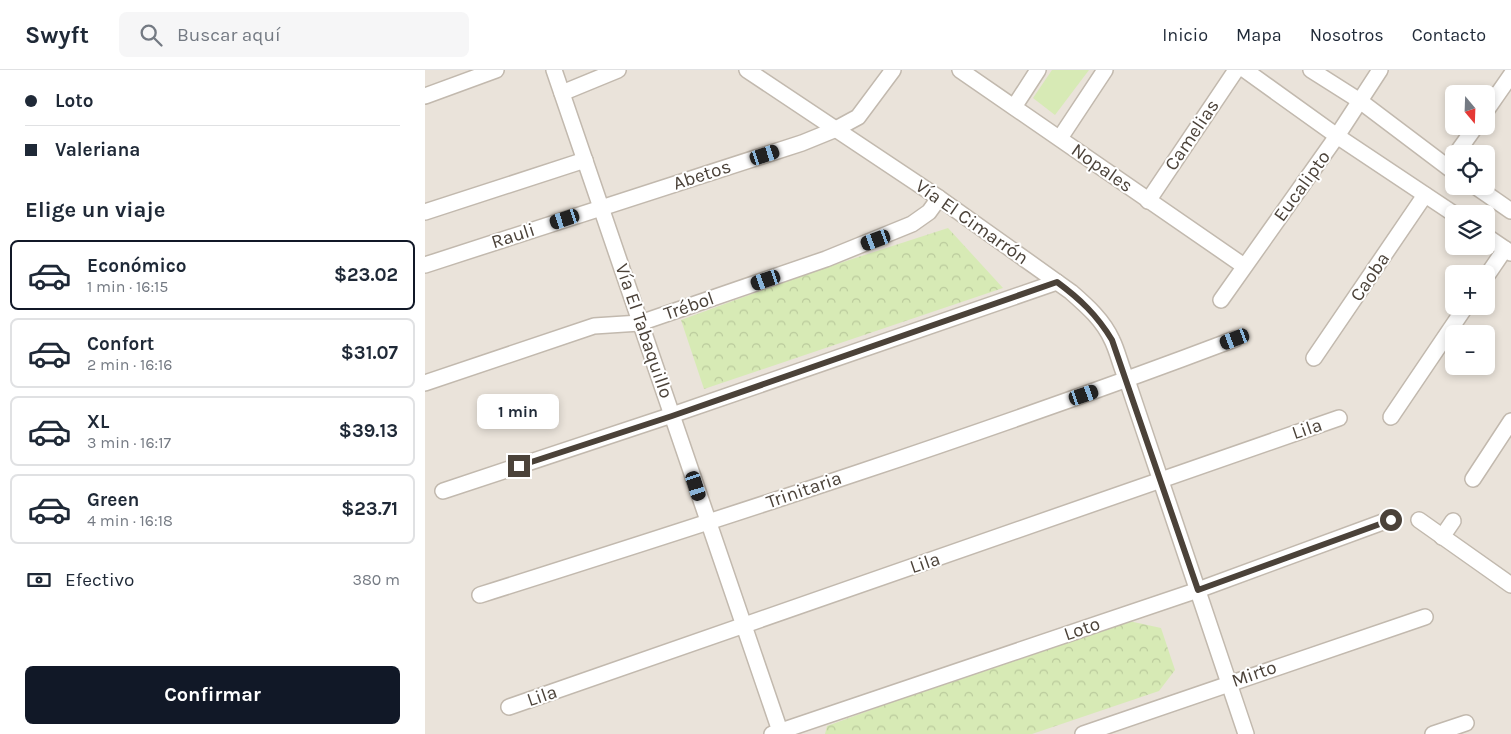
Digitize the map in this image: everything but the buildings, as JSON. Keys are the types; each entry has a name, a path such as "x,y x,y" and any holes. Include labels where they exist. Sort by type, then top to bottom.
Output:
{"street":[{"path":"425,96 496,70"},
{"name":"Vía El Tabaquillo","path":"554,70 778,733"},
{"path":"562,93 618,70"},
{"name":"Vía El Cimarrón","path":"747,70 834,130 939,198 1057,282 1087,305 1101,322 1112,340 1127,380 1246,734"},
{"name":"Abetos","path":"601,207 801,143 834,130 858,117 893,70"},
{"name":"Nopales","path":"960,70 1244,266"},
{"path":"1014,107 1038,70"},
{"path":"1060,138 1105,70"},
{"name":"Camelias","path":"1148,201 1236,70"},
{"path":"1245,70 1337,136 1445,208"},
{"path":"1311,70 1360,101 1445,162"},
{"name":"Eucalipto","path":"1221,300 1337,136 1381,70"},
{"path":"1495,98 1511,75"},
{"path":"425,212 585,160"},
{"name":"Caoba","path":"1314,358 1425,195"},
{"path":"1488,195 1511,211"},
{"name":"Trébol","path":"425,384 594,326 641,323 893,234 923,216 939,198"},
{"name":"Rauli","path":"425,265 601,207"},
{"path":"1495,242 1508,251 1495,266"},
{"path":"443,491 672,416 1057,282"},
{"path":"1391,417 1460,315"},
{"name":"Trinitaria","path":"480,595 708,522 1127,380 1235,339"},
{"name":"Lila","path":"509,707 1339,418"},
{"path":"1473,479 1511,422"},
{"name":"Loto","path":"778,733 1198,590 1391,520"},
{"path":"1419,520 1511,585"},
{"path":"1442,537 1453,522"},
{"name":"Mirto","path":"1083,734 1229,682 1425,617"},
{"path":"1433,734 1466,723"}],"shaded area":[{"path":"425,70 1511,70 1511,734 425,734"}],"green space":[{"path":"1052,70 1089,70 1055,115 1033,98"},
{"path":"948,228 1003,288 704,389 681,320 806,274"},
{"path":"1129,621 1161,628 1175,670 1159,691 1032,734 825,734 827,726 977,671"}],"route":[{"path":"519,466 651,421 672,416 1057,282 1087,305 1101,322 1112,340 1198,590 1391,520"}]}
